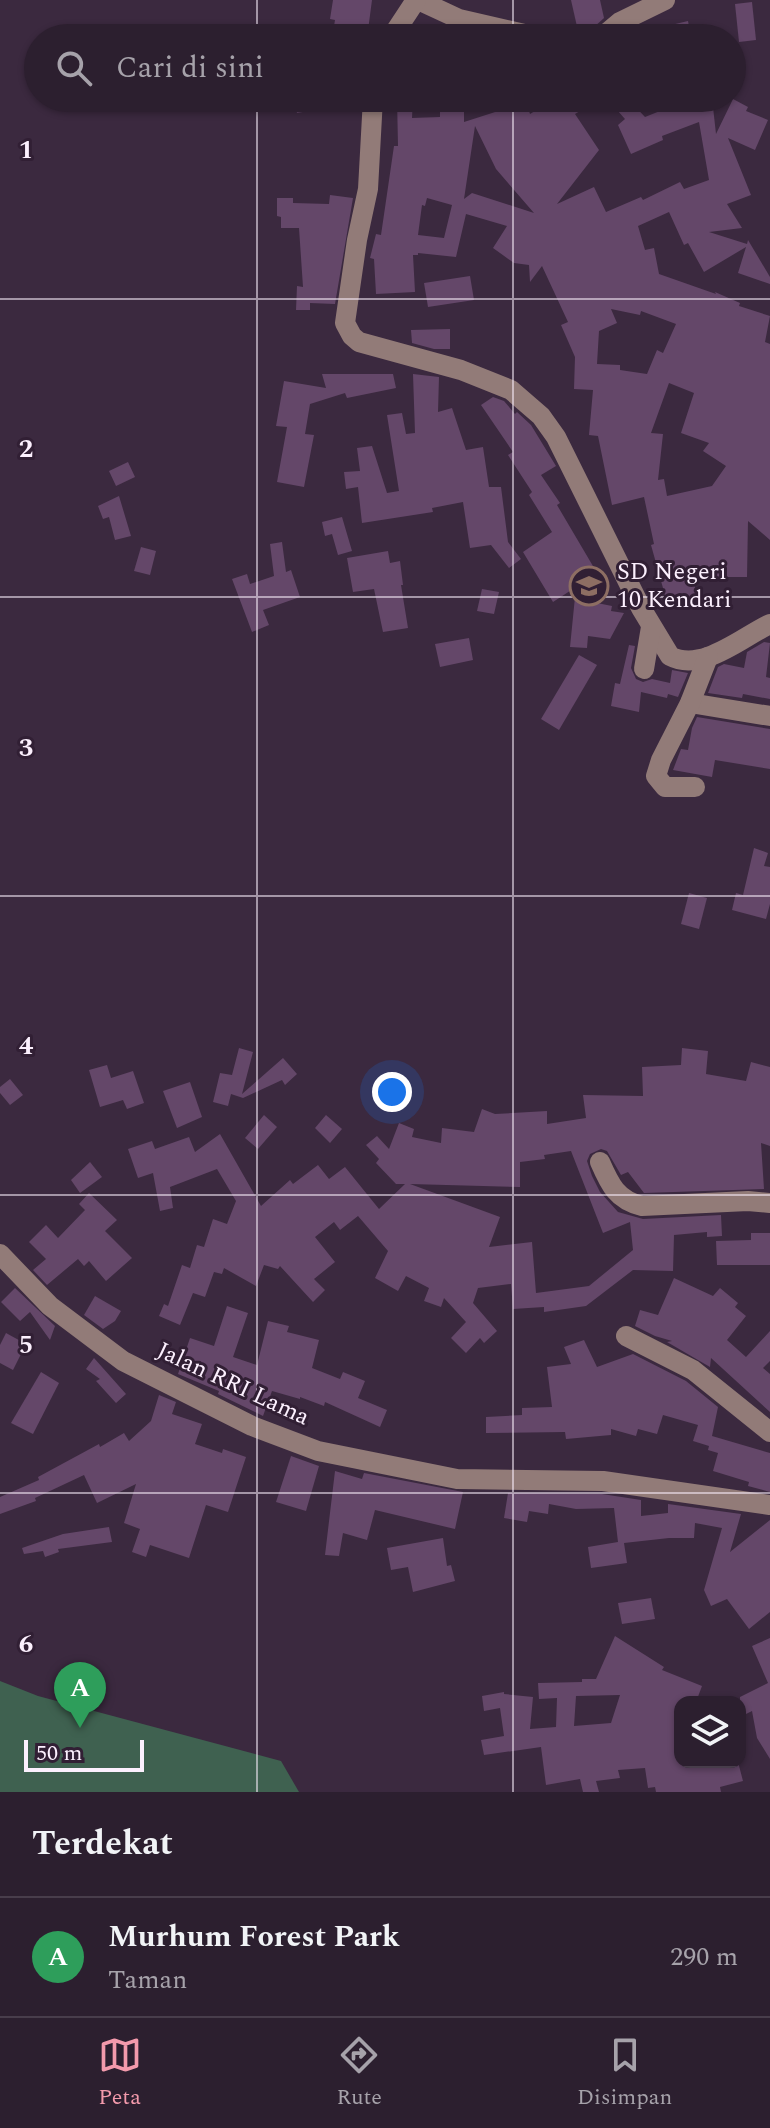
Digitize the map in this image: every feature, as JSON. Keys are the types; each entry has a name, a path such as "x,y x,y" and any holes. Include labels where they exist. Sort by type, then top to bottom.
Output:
{"street":[{"path":"401,24 417,0 459,19 481,24"},
{"path":"618,24 665,0"},
{"path":"372,112 368,189 345,323 352,336 359,342 461,370 511,390 541,416 556,437 651,627 670,656 684,661 708,657 770,624"},
{"path":"644,669 651,627"},
{"path":"695,787 665,787 656,776 708,657"},
{"path":"690,703 770,716"},
{"path":"600,1162 611,1187 629,1203 652,1206 748,1201 770,1203"},
{"name":"Jalan RRI Lama","path":"0,1254 50,1306 123,1361 252,1426 318,1451 457,1479 611,1482 770,1505"},
{"path":"626,1336 693,1370 770,1432"}],"green space":[{"path":"0,1681 38,1696 281,1761 299,1792 0,1792"}],"building":[{"path":"333,0 372,0 369,24 334,24 335,20 330,19"},
{"path":"571,0 600,0 604,18 597,24 576,24"},
{"path":"752,2 756,40 746,41 746,24 737,24 735,4"},
{"path":"746,111 768,120 755,150 728,138 751,195 727,204 742,228 709,232 747,244 748,240 770,277 770,284 738,273 746,247 704,272 688,243 684,245 669,212 638,226 645,250 654,248 659,274 715,292 740,303 739,306 770,316 765,342 770,344 770,540 748,521 747,577 692,577 698,598 668,606 651,545 654,544 644,497 612,505 598,436 589,435 593,390 574,389 575,357 561,325 568,322 542,266 530,282 529,265 514,263 493,248 507,226 466,214 456,257 413,255 415,292 376,294 374,259 370,258 376,234 381,235 394,146 398,146 397,112 412,112 412,118 440,117 440,112 464,112 464,122 495,112 578,112 575,114 599,150 557,204 594,187 606,212 641,197 643,200 680,182 684,189 709,180 699,122 662,136 663,140 631,154 618,125 625,119 619,112 640,112 645,117 658,112 714,112 716,134 727,112","holes":["475,126 496,169 534,213 472,193 464,199","427,198 452,205 444,238 418,235 422,205 425,206","611,309 640,315 641,311 676,324 663,353 657,350 647,374 620,370 620,365 597,364 599,331 617,323","669,383 694,393 681,433 709,443 703,451 726,466 712,486 667,496 664,479 658,480 663,434 651,433"]},
{"path":"330,195 353,198 335,304 310,303 310,310 296,310 297,286 303,287 299,228 281,228 277,198 293,198 293,203 329,204"},
{"path":"470,276 474,300 428,307 424,283"},
{"path":"450,329 450,349 434,349 412,343 411,330"},
{"path":"322,374 393,374 396,388 347,398 345,393 310,404 305,434 314,435 304,487 277,482 287,427 276,426 284,381 326,388"},
{"path":"413,374 439,377 438,412 452,408 466,450 483,447 489,487 501,487 508,542 521,559 509,568 491,545 470,548 463,502 432,508 433,512 362,523 358,487 346,489 344,472 360,471 357,448 372,446 387,493 399,491 387,415 402,413 406,434 415,433"},
{"path":"493,397 504,401 515,414 517,412 531,425 556,466 541,475 560,503 557,505 600,578 597,603 612,606 611,611 624,613 610,639 588,636 587,648 570,647 576,587 553,602 523,552 552,532 529,495 532,492 508,455 513,452 481,405"},
{"path":"128,462 135,477 116,486 109,471"},
{"path":"119,496 131,536 115,540 109,517 103,519 98,506"},
{"path":"342,517 352,551 338,555 332,534 325,536 322,522"},
{"path":"282,542 286,572 291,570 300,597 263,610 269,625 252,632 232,579 247,574 250,584 274,576 270,544"},
{"path":"141,547 156,551 150,575 134,571"},
{"path":"388,551 390,563 400,561 408,628 383,632 374,589 353,592 347,558"},
{"path":"482,589 499,592 494,614 477,611"},
{"path":"469,638 473,660 440,667 435,644"},
{"path":"764,642 770,643 766,677 770,678 770,699 708,693 718,667 724,664 744,668 747,652"},
{"path":"629,645 635,646 631,668 636,679 670,683 672,670 688,673 678,697 668,694 667,698 641,692 639,712 611,706 615,683 620,684"},
{"path":"579,655 597,665 559,730 541,719"},
{"path":"697,717 770,729 770,769 715,760 712,777 673,770 681,749 688,750"},
{"path":"754,848 768,853 764,866 770,867 770,904 766,919 732,910 736,893 743,895"},
{"path":"689,893 707,898 699,929 681,924"},
{"path":"239,1048 253,1052 242,1094 283,1058 297,1074 285,1085 282,1080 243,1098 231,1094 228,1106 213,1102 220,1073 232,1075"},
{"path":"682,1048 708,1051 706,1074 746,1081 751,1062 770,1067 770,1146 761,1143 764,1189 644,1193 628,1172 621,1175 607,1151 601,1149 590,1154 587,1161 592,1176 600,1192 618,1212 643,1219 721,1215 722,1236 707,1237 707,1232 674,1235 673,1271 633,1270 586,1306 544,1312 544,1307 513,1309 511,1284 478,1288 473,1303 497,1331 484,1343 480,1338 466,1353 451,1338 466,1322 444,1298 441,1307 424,1301 429,1288 406,1276 398,1291 375,1278 388,1251 358,1216 340,1230 334,1222 315,1237 335,1262 314,1279 325,1290 313,1302 280,1266 278,1269 264,1265 256,1286 224,1268 222,1274 214,1272 205,1297 193,1293 180,1325 159,1316 164,1304 168,1306 182,1265 190,1268 197,1245 204,1247 213,1219 227,1224 236,1201 217,1169 170,1187 173,1208 160,1211 153,1173 138,1178 128,1149 152,1141 155,1149 189,1137 195,1152 220,1134 261,1206 290,1180 293,1184 318,1165 329,1179 345,1167 379,1209 405,1184 396,1184 376,1163 379,1159 366,1145 377,1136 389,1149 399,1123 414,1129 412,1137 441,1143 442,1128 474,1132 482,1109 495,1114 547,1111 547,1124 586,1118 583,1095 643,1096 642,1067 681,1065","holes":["571,1151 603,1233 630,1222 633,1250 589,1286 536,1293 532,1242 489,1247 500,1217 410,1184 520,1187 520,1162"]},
{"path":"107,1065 111,1078 133,1071 144,1103 127,1109 123,1100 100,1107 89,1070"},
{"path":"10,1079 23,1095 10,1105 0,1093 0,1087"},
{"path":"190,1082 202,1117 177,1128 163,1091"},
{"path":"264,1115 277,1127 258,1149 245,1138"},
{"path":"326,1115 342,1129 330,1143 315,1128"},
{"path":"90,1162 102,1177 80,1193 71,1180"},
{"path":"89,1193 117,1220 105,1231 132,1258 106,1281 89,1261 84,1266 78,1259 47,1285 33,1270 46,1259 29,1242 46,1225 58,1238 85,1210 79,1204"},
{"path":"751,1233 770,1233 770,1265 717,1265 716,1241 751,1240"},
{"path":"674,1278 713,1296 720,1288 738,1303 735,1307 746,1316 727,1340 746,1357 770,1331 770,1361 763,1368 770,1374 770,1412 711,1358 710,1367 667,1342 672,1341 635,1326 640,1310 658,1315"},
{"path":"15,1288 55,1326 50,1340 30,1312 20,1321 1,1302"},
{"path":"95,1296 121,1311 115,1321 103,1329 84,1315"},
{"path":"227,1306 248,1313 233,1357 257,1365 268,1321 289,1326 287,1332 319,1340 312,1368 340,1379 343,1372 365,1381 358,1398 387,1410 380,1427 325,1402 324,1406 272,1391 263,1416 218,1394 219,1391 178,1374 190,1338 214,1346"},
{"path":"6,1333 26,1344 13,1370 0,1363 0,1345"},
{"path":"584,1340 597,1367 633,1354 686,1381 718,1407 712,1436 770,1453 770,1492 713,1471 718,1453 708,1450 709,1446 693,1441 698,1425 663,1415 657,1434 638,1429 636,1436 611,1429 611,1435 566,1439 565,1432 486,1433 486,1417 522,1415 522,1408 552,1407 547,1367 571,1364 564,1347"},
{"path":"94,1358 126,1394 116,1403 96,1381 100,1379 86,1369"},
{"path":"41,1372 59,1383 33,1434 11,1423"},
{"path":"159,1395 176,1402 172,1414 202,1424 195,1444 246,1457 228,1512 206,1505 189,1558 150,1545 146,1557 132,1552 140,1529 124,1523 136,1484 97,1503 84,1475 35,1498 36,1501 0,1514 0,1497 39,1480 38,1477 124,1433 129,1441 151,1421"},
{"path":"291,1456 319,1466 306,1511 276,1502"},
{"path":"335,1471 362,1479 364,1473 463,1492 455,1529 375,1510 367,1540 343,1533 339,1556 325,1555"},
{"path":"508,1493 602,1494 641,1500 641,1516 668,1513 668,1504 741,1514 730,1552 770,1520 770,1612 749,1629 727,1599 711,1606 704,1590 722,1528 695,1523 694,1538 624,1543 627,1563 591,1568 588,1547 618,1542 614,1508 576,1509 549,1504 548,1514 529,1511 527,1522 504,1518"},
{"path":"109,1527 112,1542 58,1549 59,1552 45,1557 43,1551 24,1554 22,1548 63,1534"},
{"path":"443,1538 447,1566 451,1565 455,1581 413,1592 408,1567 391,1570 387,1548"},
{"path":"651,1598 655,1619 622,1624 618,1603"},
{"path":"615,1636 664,1667 662,1670 702,1686 698,1696 674,1696 674,1768 740,1768 743,1781 720,1787 721,1792 656,1792 655,1787 648,1788 645,1768 618,1770 620,1778 596,1781 599,1792 583,1792 580,1779 546,1785 541,1747 484,1755 481,1740 504,1736 500,1708 484,1711 482,1696 504,1692 533,1697 530,1729 556,1727 557,1698 539,1699 538,1683 582,1682 582,1679 596,1679","holes":["620,1695 611,1723 574,1726 576,1696"]},
{"path":"770,1638 770,1759 757,1738 752,1711 746,1714 746,1696 742,1696 768,1683 752,1646"}],"place":[{"name":"SD Negeri 10 Kendari","path":"589,586"},
{"name":"Murhum Forest Park","path":"80,1728"}]}
